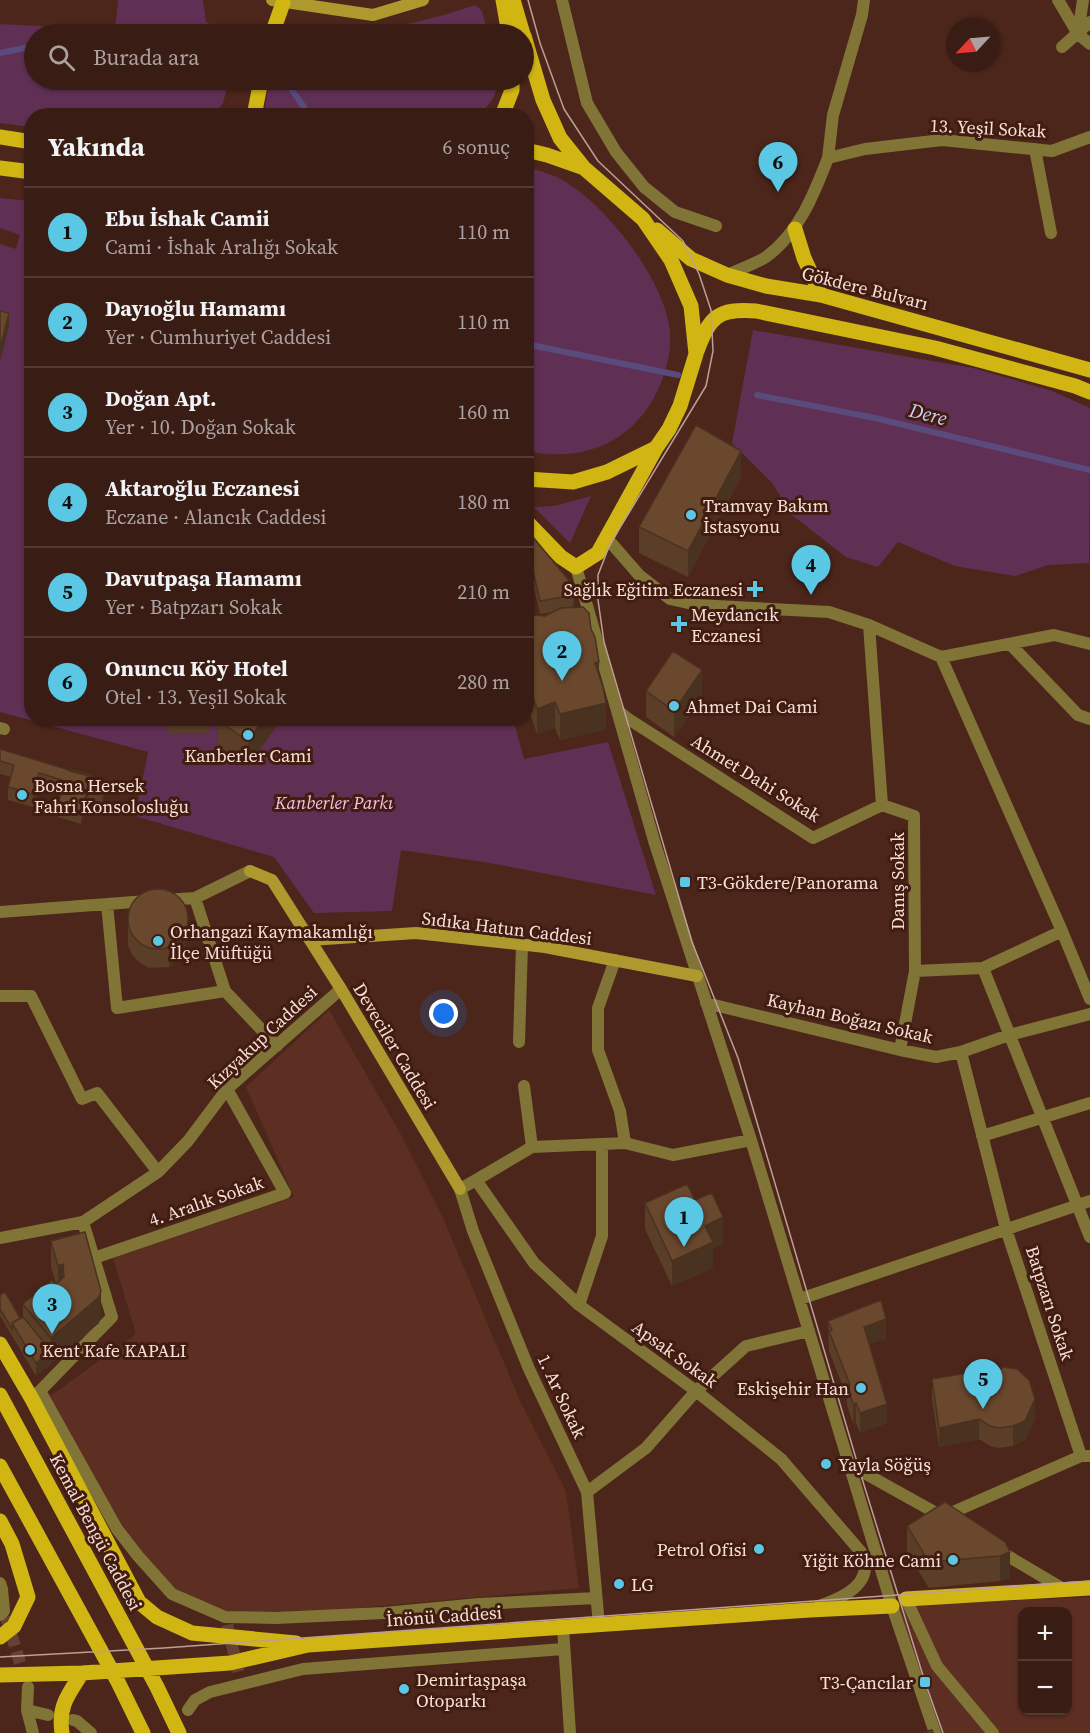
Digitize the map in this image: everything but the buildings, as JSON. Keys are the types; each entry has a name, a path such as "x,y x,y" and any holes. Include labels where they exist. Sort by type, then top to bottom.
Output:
{"main road":[{"path":"274,24 280,1 373,15 423,0"},
{"path":"503,0 507,24"},
{"path":"513,0 520,24"},
{"path":"534,71 543,100 560,138 584,168 643,219 671,260 691,306 696,354"},
{"path":"255,108 259,90"},
{"path":"505,108 512,90"},
{"path":"0,137 24,141"},
{"path":"534,152 584,168"},
{"path":"0,168 24,171"},
{"name":"Gökdere Bulvarı","path":"643,219 691,259 727,275 766,286 821,295 1090,370"},
{"path":"795,229 804,258 821,295"},
{"path":"534,529 561,557 576,567 597,553 669,429 680,405 705,331 717,316 737,309 935,348 1090,392"},
{"path":"534,480 573,482 607,472 656,448"},
{"name":"Deveciler Caddesi","path":"250,872 272,880 341,989 460,1189"},
{"name":"Sıdıka Hatun Caddesi","path":"310,940 416,933 522,945 697,976"},
{"path":"0,1344 36,1395 139,1602 158,1617 192,1633 308,1645"},
{"name":"Kemal Bengü Caddesi","path":"0,1395 157,1687 179,1733"},
{"path":"0,1466 118,1682 143,1733"},
{"path":"0,1521 12,1544 28,1597 14,1626 0,1637"},
{"name":"İnönü Caddesi","path":"0,1675 169,1668 230,1663 308,1645 1090,1588"},
{"path":"62,1733 60,1721 63,1702 82,1673"}],"street":[{"path":"562,0 587,104 616,152 644,187 675,212 716,226"},
{"path":"727,275 766,257 795,229 817,188 828,158 833,115 862,15 864,0"},
{"path":"1058,0 1078,34 1090,44"},
{"path":"1078,34 1083,0"},
{"path":"1062,47 1090,22"},
{"name":"13. Yeşil Sokak","path":"828,158 865,149 942,140 1052,151 1090,137"},
{"path":"1035,149 1051,233"},
{"path":"606,537 639,575 670,599 697,605 829,612 869,625 941,657 1054,635 1090,644"},
{"path":"576,567 655,844 751,1140 850,1465 899,1602 931,1732"},
{"path":"869,625 882,805"},
{"path":"1010,644 1078,715 1090,719"},
{"path":"941,657 1062,932 1087,981 1090,999"},
{"name":"Ahmet Dahi Sokak","path":"617,710 813,838 882,805"},
{"name":"Danış Sokak","path":"882,805 914,816 915,971 900,1050"},
{"path":"0,912 195,898 250,872"},
{"path":"195,898 225,991 277,1046"},
{"path":"107,904 117,1008 225,991"},
{"path":"915,971 983,968 1062,932"},
{"path":"519,1042 522,945"},
{"path":"615,960 598,1008 597,1050 620,1111 625,1143"},
{"path":"983,968 1090,1237"},
{"name":"Kızyakup Caddesi","path":"0,1238 83,1222 158,1172 188,1141 227,1089 341,989"},
{"path":"0,996 31,996 82,1099 97,1093 158,1172"},
{"name":"Kayhan Boğazı Sokak","path":"706,1002 936,1057 961,1052 1009,1035 1090,1014"},
{"name":"Batpzarı Sokak","path":"961,1052 1006,1229 1086,1456"},
{"path":"525,1086 532,1147"},
{"name":"4. Aralık Sokak","path":"94,1258 285,1193 227,1089"},
{"path":"982,1136 1090,1103"},
{"path":"460,1189 532,1147 625,1143 673,1155 751,1140"},
{"path":"579,1305 602,1236 602,1144"},
{"name":"Apsak Sokak","path":"476,1180 534,1263 579,1305 696,1391 781,1459 861,1552 866,1568 858,1584 840,1599 810,1610"},
{"name":"1. Ar Sokak","path":"460,1189 473,1231 529,1369 586,1492 599,1625"},
{"path":"800,1299 1090,1201"},
{"path":"83,1222 112,1317 36,1395 117,1529 172,1594 226,1621 384,1613 479,1604 596,1598"},
{"path":"586,1492 646,1448 696,1391 746,1346 809,1331"},
{"path":"850,1465 948,1520 1086,1456"},
{"path":"984,1541 1065,1590"},
{"path":"0,1583 3,1614"},
{"path":"899,1602 937,1666 993,1733"},
{"path":"563,1628 570,1733"},
{"path":"188,1710 195,1700 240,1679 303,1669 563,1649"},
{"path":"28,1687 27,1710 33,1733"},
{"path":"27,1710 48,1715"},
{"path":"73,1720 78,1720 91,1733"}],"shaded area":[{"path":"329,1010 399,1131 443,1218 521,1403 566,1491 579,1588 281,1615 225,1612 178,1596 120,1528 49,1397 136,1334 113,1258 294,1197 246,1087"},
{"path":"1090,1597 1090,1733 936,1733 892,1606"}],"green space":[{"path":"118,0 203,0 206,22 210,24 116,24"},
{"path":"475,5 482,11 485,24 406,24 425,20"},
{"path":"0,24 24,25 24,90 226,90 223,103 219,108 24,108 24,126 0,123"},
{"path":"268,90 496,90 485,108 265,108"},
{"path":"534,169 557,177 575,188 612,222 644,265 665,310 670,331 664,374 652,401 640,418 625,432 590,450 570,454 534,452"},
{"name":"Kanberler Parkı","path":"0,198 24,200 24,718 0,712 0,361 9,326 0,324 0,244 16,249 20,235 0,228"},
{"path":"753,330 973,368 1052,391 1090,408 1089,563 1048,565 1015,576 955,566 898,542 878,567 846,557 792,515 772,483 732,443"},
{"path":"591,496 570,543 534,507 554,506"},
{"name":"Kanberler Parkı","path":"52,726 515,726 524,759 608,742 656,895 490,863 401,850 392,911 314,913 274,857 135,816 148,752"}],"waterway":[{"name":"Gökdere Bulvarı","path":"0,53 24,48"},
{"name":"Gökdere Bulvarı","path":"292,90 304,108"},
{"name":"Gökdere Bulvarı","path":"534,346 678,375"},
{"name":"Dere","path":"757,395 875,418 1090,470"}],"tunnel":[{"path":"6,1617 26,1682"},
{"path":"227,1625 239,1674"}],"tram line":[{"path":"528,0 540,43 564,109 598,161 683,241 699,274 711,310 713,351 706,386 610,544 598,575 598,600 604,642 692,942 738,1058 860,1472 943,1733"},
{"path":"0,1657 164,1648 1090,1581"}],"place":[{"name":"Onuncu Köy Hotel","path":"778,192"},
{"name":"Tramvay Bakım İstasyonu","path":"691,515"},
{"name":"Sağlık Eğitim Eczanesi","path":"755,589"},
{"name":"Aktaroğlu Eczanesi","path":"811,595"},
{"name":"Meydancık Eczanesi","path":"679,624"},
{"name":"Dayıoğlu Hamamı","path":"562,681"},
{"name":"Ahmet Dai Cami","path":"674,706"},
{"name":"Kanberler Cami","path":"248,735"},
{"name":"Bosna Hersek Fahri Konsolosluğu","path":"22,795"},
{"name":"T3-Gökdere/Panorama","path":"685,882"},
{"name":"Orhangazi Kaymakamlığı İlçe Müftüğü","path":"158,941"},
{"name":"Ebu İshak Camii","path":"684,1247"},
{"name":"Doğan Apt.","path":"52,1334"},
{"name":"Kent Kafe KAPALI","path":"30,1350"},
{"name":"Eskişehir Han","path":"861,1388"},
{"name":"Davutpaşa Hamamı","path":"983,1409"},
{"name":"Yayla Söğüş","path":"826,1464"},
{"name":"Petrol Ofisi","path":"759,1549"},
{"name":"Yiğit Köhne Cami","path":"953,1560"},
{"name":"LG","path":"619,1584"},
{"name":"T3-Çancılar","path":"925,1682"},
{"name":"Demirtaşpaşa Otoparkı","path":"404,1689"}]}
